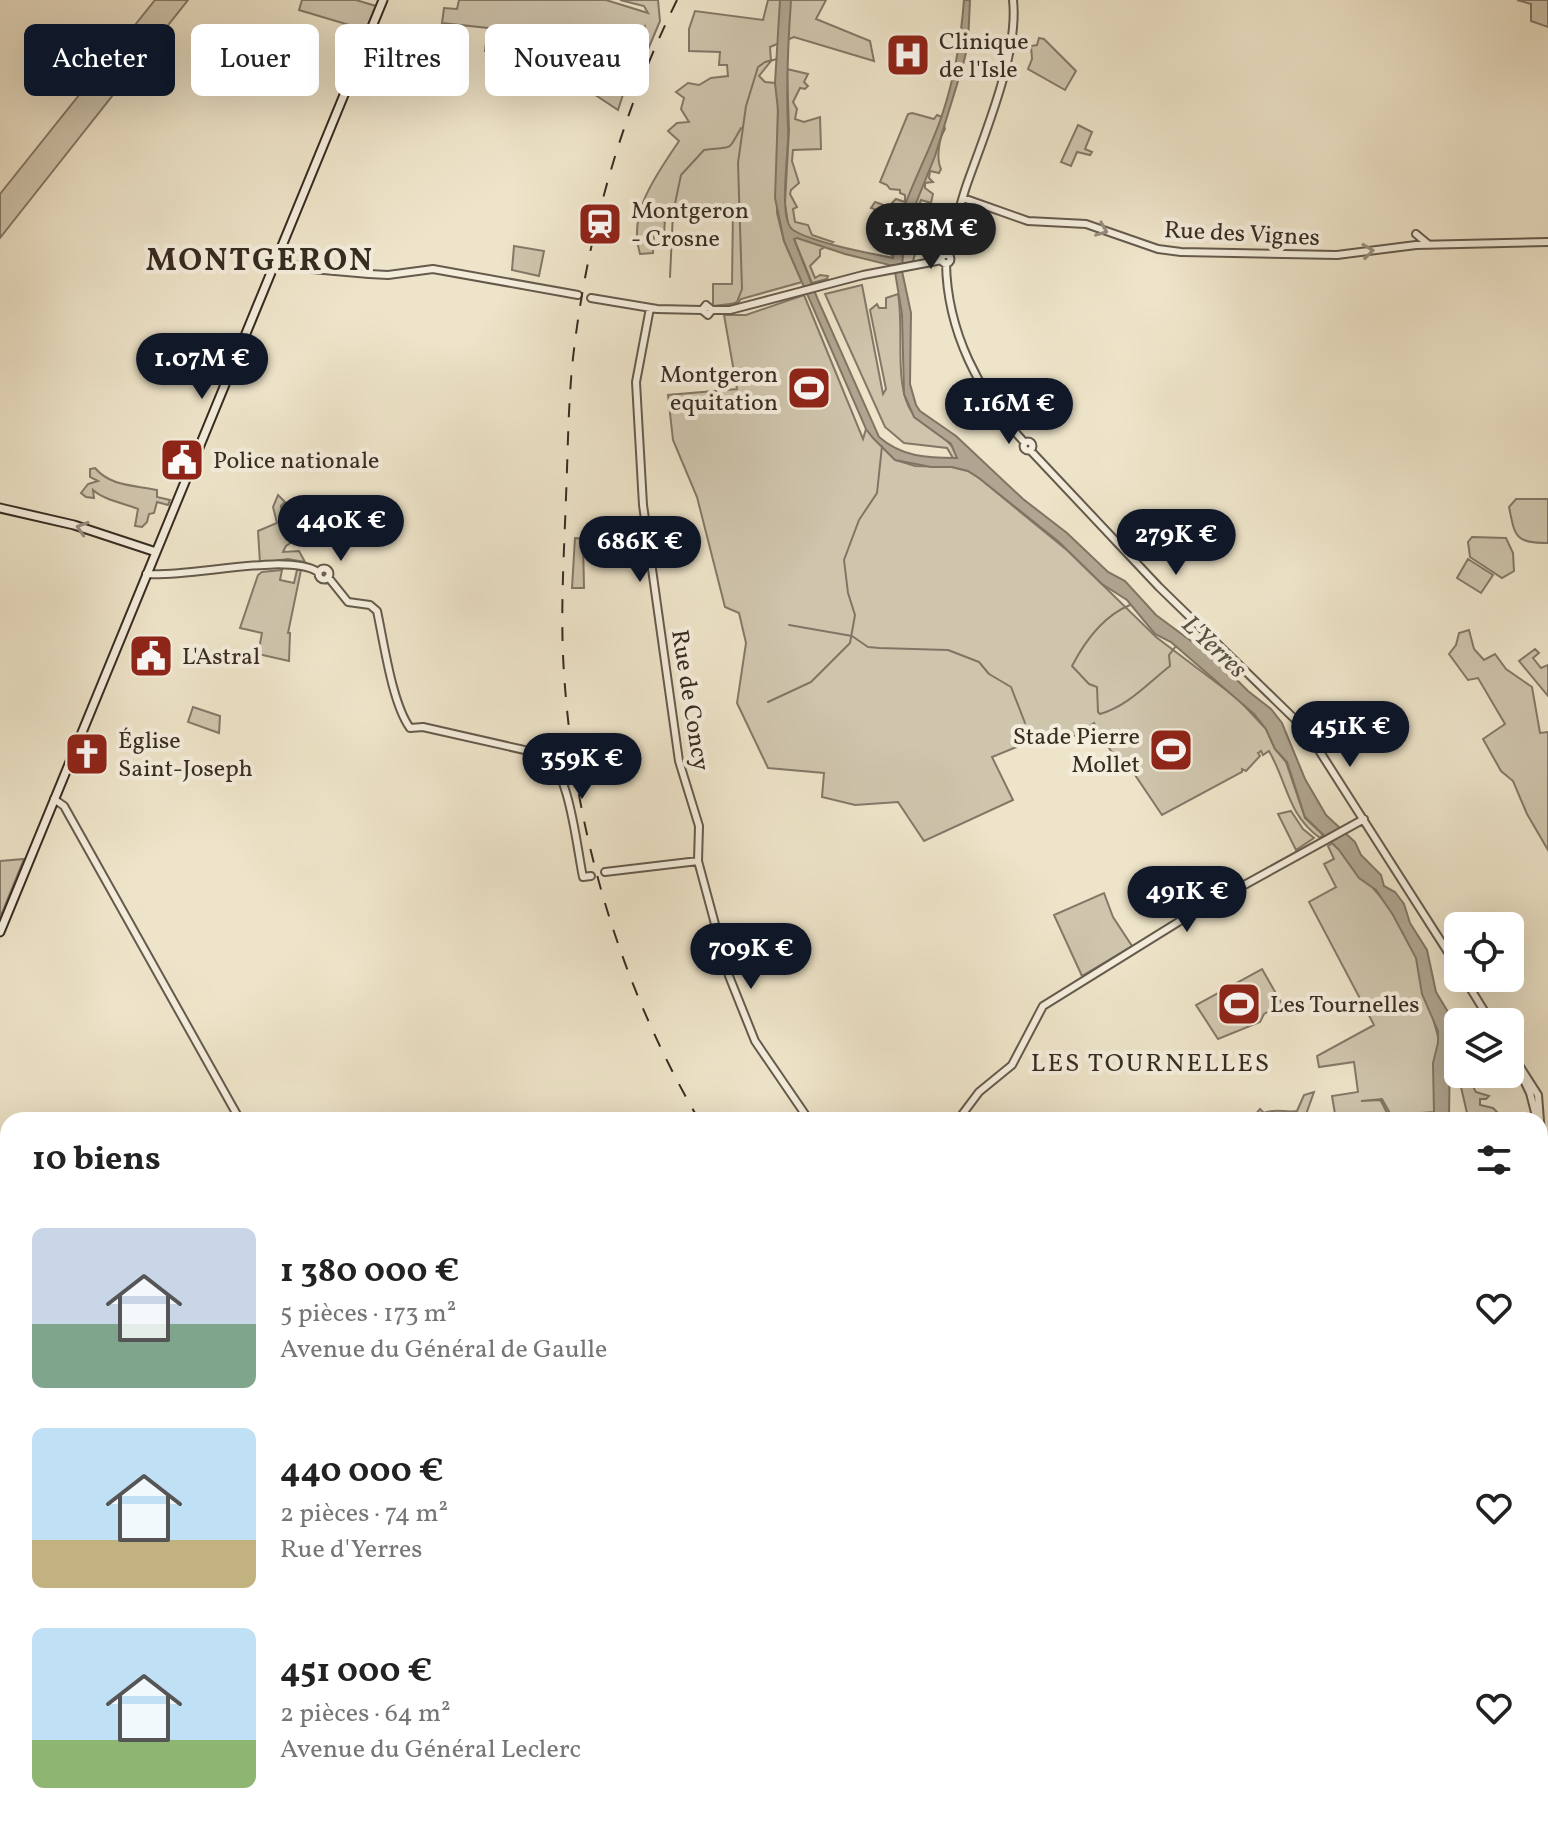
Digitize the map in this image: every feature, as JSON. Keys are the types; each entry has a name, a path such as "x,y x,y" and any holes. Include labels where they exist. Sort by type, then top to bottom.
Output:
{"main road":[{"path":"0,932 383,0"},
{"path":"0,508 74,525 156,552"}],"street":[{"path":"1013,0 1011,41 997,98 945,259 953,322 975,371 1000,415 1025,443 1031,444 1030,450 1159,587 1306,730 1444,946"},
{"name":"Rue des Vignes","path":"963,198 1025,219 1086,224 1158,249 1187,252 1337,255 1431,245 1548,242"},
{"path":"1416,234 1431,245"},
{"path":"591,298 650,308 702,310 706,315 712,310 730,310 816,286 945,259"},
{"path":"276,261 312,269 388,275 433,269 578,295"},
{"name":"Rue de Concy","path":"650,308 636,382 643,505 679,761 699,826 698,861 729,976 755,1041 804,1112"},
{"path":"146,574 281,564 307,565 318,572 321,579 328,577 348,602 370,605 377,611 403,719 410,728 423,727 548,756 557,766 564,783 583,877 591,876"},
{"path":"54,799 64,806 236,1112"},
{"path":"964,1112 979,1092 1012,1065 1043,1006 1165,929 1364,819"},
{"path":"605,872 698,861"},
{"path":"1524,1075 1540,1104 1540,1112"},
{"path":"1533,1089 1536,1112"}],"shaded area":[{"path":"155,0 188,0 169,24 136,24"},
{"path":"302,0 356,0 376,6 368,24 346,24 299,10"},
{"path":"459,0 606,0 648,13 644,6 620,0 658,0 660,21 649,47 649,24 485,24 485,28 442,23 444,8 457,9"},
{"path":"768,0 826,0 816,19 870,41 874,61 794,37 770,47 771,61 759,76 765,82 775,83 778,92 777,213 784,241 802,282 741,299 738,303 713,306 713,284 732,284 733,208 666,206 664,234 654,234 653,253 640,254 638,224 646,194 679,141 668,131 677,123 689,122 681,109 684,98 676,92 688,83 699,85 711,78 728,76 727,65 719,65 720,52 689,51 689,29 695,11 763,20"},
{"path":"780,0 791,0 785,198 788,223 793,230 814,239 893,258 905,204 947,101 957,58 964,0 970,0 968,44 963,65 935,156 904,233 902,271 911,313 910,384 916,405 956,436 1108,572 1125,581 1156,615 1218,661 1271,709 1282,723 1305,779 1326,815 1355,842 1361,855 1381,875 1384,886 1395,892 1404,904 1410,923 1427,950 1436,992 1446,1008 1444,1088 1449,1088 1449,1112 1434,1112 1433,1063 1438,1031 1422,994 1416,958 1376,890 1359,878 1339,850 1305,817 1287,762 1275,749 1266,729 1254,714 1171,642 1155,634 1127,600 1102,584 1059,542 979,478 952,467 931,467 895,460 873,438 866,429 784,241 775,198 778,110 775,83","holes":["794,239 894,266 902,314 904,394 914,417 951,444 957,458 915,455 897,449 879,437"]},
{"path":"1517,0 1548,0 1548,27 1531,21 1531,4"},
{"path":"1039,38 1044,39 1076,71 1065,90 1028,69 1032,59 1031,46 1037,45"},
{"path":"787,69 808,74 804,82 808,86 800,88 793,102 797,109 795,119 804,122 820,117 821,149 793,150 792,161 799,183 790,194 797,207 793,209 795,222 808,225 812,235 833,242 820,250 820,256 810,266 815,278 820,275 828,276 827,279 812,283 788,224 785,204 789,130"},
{"path":"78,96 112,96 0,238 0,194"},
{"path":"597,96 623,96 618,110"},
{"path":"908,114 934,119 937,115 942,117 945,129 939,149 941,169 939,173 930,171 929,178 933,182 925,183 925,188 933,194 931,203 921,200 917,210 914,259 912,263 900,265 889,252 890,232 879,230 886,219 883,212 871,208 875,202 892,208 896,199 905,202 905,195 900,190 890,189 880,182"},
{"path":"1078,125 1092,132 1085,149 1092,152 1090,155 1077,152 1071,166 1061,162"},
{"path":"514,246 544,251 539,276 512,270"},
{"path":"862,285 883,394 886,389 870,310 877,304 879,308 886,308 886,298 898,294 902,380 908,405 919,420 949,443 958,458 953,458 947,448 904,443 885,427 825,294"},
{"path":"804,295 863,439 866,429 896,460 915,466 952,467 979,478 1068,551 1156,637 1238,699 1266,729 1275,749 1286,762 1305,818 1323,835 1320,838 1294,809 1269,751 1263,755 1261,751 1258,753 1260,756 1246,771 1242,769 1242,772 1162,815 1135,775 1117,761 1094,723 1077,736 1048,734 992,757 1013,800 924,841 898,802 855,805 822,797 824,773 768,768 737,703 746,643 739,613 725,607 697,497 673,440 668,395 737,389 724,315 746,315"},
{"path":"95,468 116,482 157,490 157,497 170,500 168,505 157,502 147,522 142,527 135,526 138,509 108,499 93,490 94,498 81,493 88,484 98,481 90,477 90,469"},
{"path":"278,495 285,502 281,506 282,518 295,530 295,540 283,552 299,551 305,562 288,559 260,563 258,531 277,523 273,507"},
{"path":"1516,499 1548,499 1548,543 1523,540 1515,532 1509,507"},
{"path":"1472,537 1506,538 1513,553 1514,571 1502,578 1470,557 1468,542"},
{"path":"575,538 583,539 584,588 572,588"},
{"path":"1468,559 1493,575 1481,593 1457,578"},
{"path":"282,570 280,580 294,583 297,570 301,570 288,633 289,661 258,654 262,633 240,628 258,575"},
{"path":"1469,630 1474,649 1484,660 1495,654 1506,669 1532,687 1540,733 1548,732 1548,850 1527,814 1513,781 1501,771 1483,739 1505,724 1478,678 1468,680 1449,654 1456,645 1459,633"},
{"path":"1535,649 1539,653 1533,658 1541,668 1548,665 1548,696 1519,661"},
{"path":"193,707 220,716 219,733 188,722"},
{"path":"1291,811 1303,829 1314,838 1296,850 1278,814"},
{"path":"1334,842 1390,908 1416,957 1439,1040 1438,1112 1335,1112 1332,1096 1358,1092 1354,1062 1319,1067 1317,1056 1374,1025 1309,902 1336,887 1324,864 1334,859 1328,846"},
{"path":"24,859 0,918 0,861"},
{"path":"1104,893 1113,917 1132,946 1082,976 1054,915"},
{"name":"Les Tournelles","path":"1262,969 1282,1004 1264,1014 1260,1022 1218,1039 1196,1005"},
{"path":"1461,1088 1474,1088 1476,1092 1489,1096 1480,1099 1480,1105 1497,1112 1467,1112"},
{"path":"1314,1092 1307,1112 1268,1112 1297,1111 1304,1095"},
{"path":"1382,1099 1389,1112 1380,1100 1361,1101"}],"waterway":[{"path":"731,305 737,302 742,289 738,163 746,106 758,67 777,59"},
{"path":"670,277 673,213 681,175 704,150 730,146 741,128"},
{"path":"768,702 811,682 850,643 855,615 848,593 844,560 859,520 877,493 882,446"},
{"name":"L'Yerres","path":"1130,605 1096,630 1072,666 1089,684 1097,687 1100,714 1128,700 1170,666 1169,655 1176,646"},
{"path":"789,625 852,636 868,647 948,650 979,662 989,674 1011,687 1025,723"}],"railway":[{"path":"677,0 657,42 624,130 587,266 570,393 562,629 569,732 578,790 605,904 646,1014 695,1112"}],"place":[{"name":"Clinique de l'Isle","path":"908,55"},
{"name":"Montgeron - Crosne","path":"600,224"},
{"name":"Montgeron equitation","path":"809,388"},
{"name":"Police nationale","path":"182,460"},
{"name":"L'Astral","path":"151,656"},
{"name":"Stade Pierre Mollet","path":"1171,750"},
{"name":"Église Saint-Joseph","path":"87,754"},
{"name":"Les Tournelles","path":"1239,1004"}],"district":[{"name":"MONTGERON","path":"260,259"},
{"name":"LES TOURNELLES","path":"1151,1062"}]}
